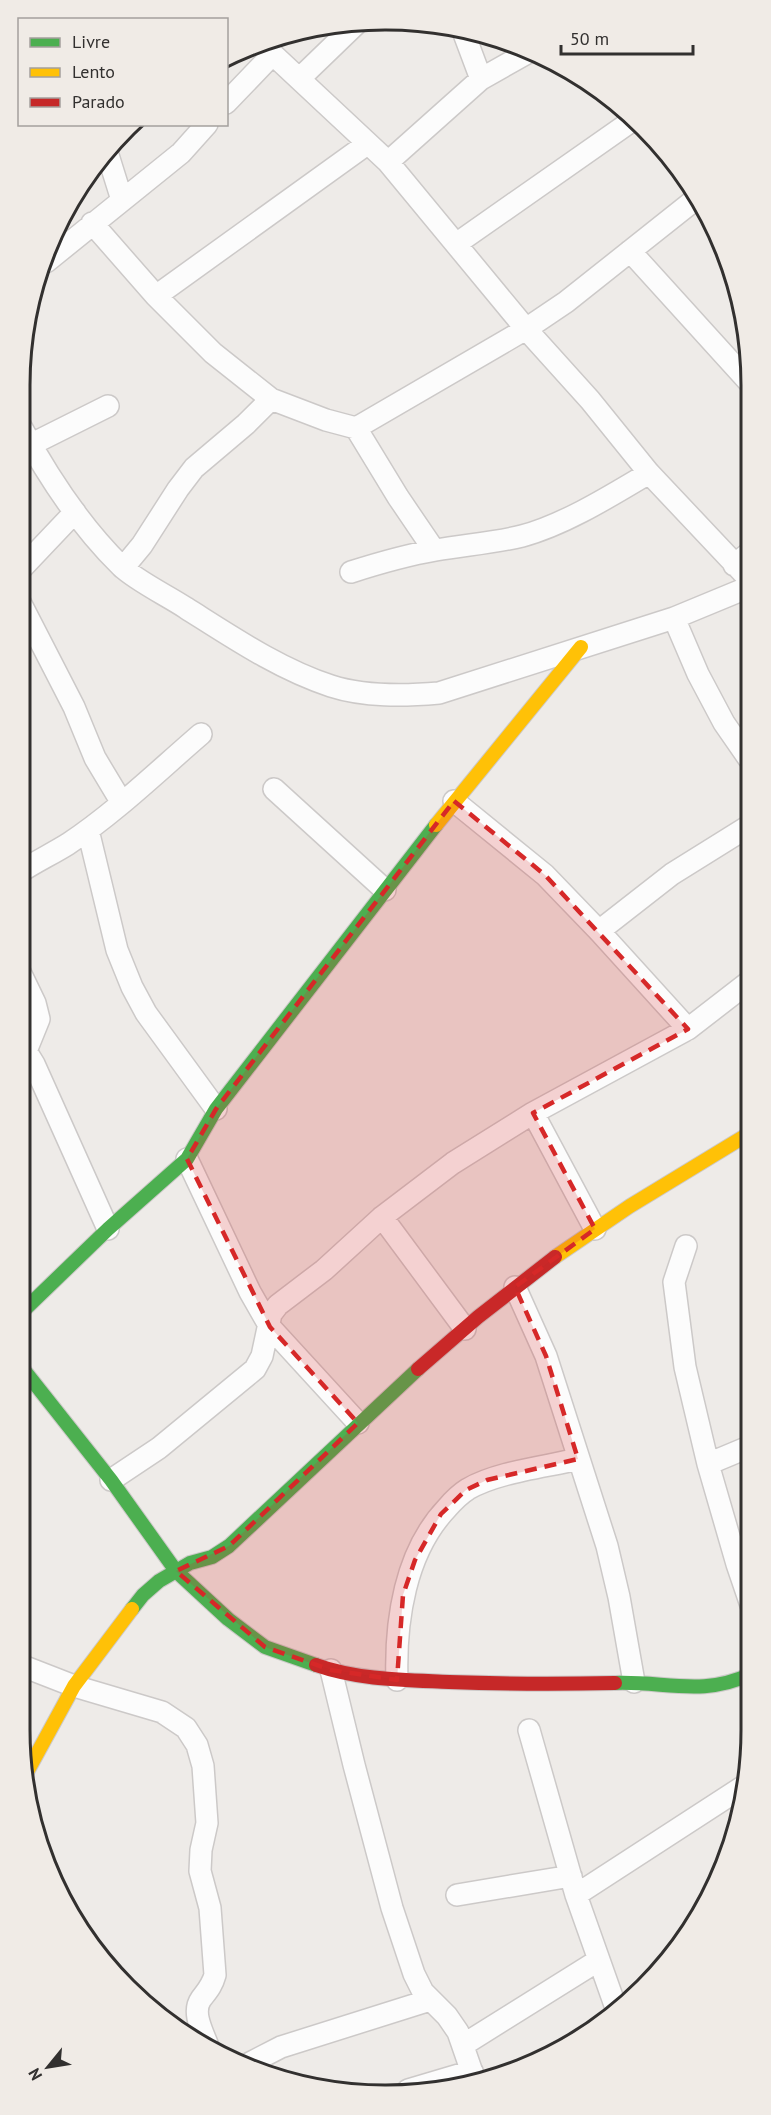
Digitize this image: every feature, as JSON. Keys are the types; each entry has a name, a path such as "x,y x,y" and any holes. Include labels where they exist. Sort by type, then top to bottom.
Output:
{"street":[{"path":"299,79 347,32"},
{"path":"466,39 481,79"},
{"path":"228,101 269,51 388,162 526,329 590,400 650,473 741,562"},
{"path":"388,162 481,79 521,57"},
{"path":"456,244 627,124"},
{"path":"55,254 181,153 205,126"},
{"path":"156,296 367,144"},
{"path":"110,161 122,200"},
{"path":"356,428 526,329 566,302 690,203"},
{"path":"92,223 156,296 213,353 270,399 326,420 356,428 434,550"},
{"path":"630,250 740,373"},
{"path":"123,568 142,545 194,468 246,424 270,399"},
{"path":"108,406 30,445 92,535 123,568 267,658 331,686 411,696 439,693 674,618 741,590"},
{"path":"351,572 434,550 522,536 603,500 650,473"},
{"path":"30,559 75,512"},
{"path":"674,618 698,674 724,723 741,747"},
{"path":"30,621 74,707 95,758 122,803"},
{"path":"30,1304 108,1229 187,1159 216,1109 454,801 581,647"},
{"path":"30,866 88,830 201,734"},
{"path":"274,789 385,890"},
{"path":"454,801 545,875 688,1029"},
{"path":"88,830 117,950 132,987 146,1013 216,1109"},
{"path":"599,931 672,874 741,831"},
{"path":"111,1480 159,1448 255,1369 262,1356 271,1314 278,1305 324,1270 382,1217 453,1163 533,1113 688,1029 741,988"},
{"path":"30,993 39,1019 30,1037"},
{"path":"30,1059 108,1229"},
{"path":"533,1113 595,1229"},
{"path":"32,1763 74,1686 142,1595 159,1581 190,1563 212,1557 229,1546 410,1374 515,1287 595,1229 741,1138"},
{"path":"187,1159 250,1292 270,1327 358,1423"},
{"path":"382,1217 465,1329"},
{"path":"686,1246 674,1282 685,1366 708,1464 741,1576"},
{"path":"515,1287 546,1356 607,1546 619,1597 633,1682"},
{"path":"30,1376 111,1480 176,1571 228,1619 265,1647 331,1670 397,1680 542,1686 633,1682 670,1687 708,1687 741,1679"},
{"path":"708,1464 741,1450"},
{"path":"397,1680 396,1659 403,1595 415,1560 428,1533 441,1514 466,1490 487,1480 578,1459"},
{"path":"30,1669 74,1686 162,1712 186,1728 197,1745 203,1766 207,1823 201,1850 200,1871 210,1908 215,1975 213,1985 199,2001 196,2011 204,2035"},
{"path":"331,1670 392,1908 414,1974 430,2000 447,2016 458,2032 473,2074"},
{"path":"529,1730 574,1886 614,2002"},
{"path":"457,1895 574,1886 735,1791"},
{"path":"463,2045 599,1960"},
{"path":"255,2060 281,2047 430,2000"}],"highlighted area":[{"path":"454,801 545,875 688,1029 533,1113 595,1229 515,1287 546,1356 578,1459 487,1480 466,1490 441,1514 415,1560 403,1595 397,1680 331,1670 265,1647 176,1571 229,1546 358,1423 270,1327 187,1159 216,1109"}],"traffic: fast":[{"path":"30,1304 108,1229 187,1159 216,1109 436,825"},
{"path":"132,1609 159,1581 190,1563 212,1557 229,1546 418,1369"},
{"path":"30,1378 111,1480 176,1571 228,1619 265,1647 316,1665"},
{"path":"615,1683 700,1686 716,1685 741,1678"}],"traffic: slow":[{"path":"436,825 581,647"},
{"path":"555,1257 630,1206 741,1138"},
{"path":"32,1763 74,1686 132,1609"}],"traffic: jam":[{"path":"418,1369 478,1317 555,1257"},
{"path":"316,1665 348,1674 399,1680 615,1683"}]}
